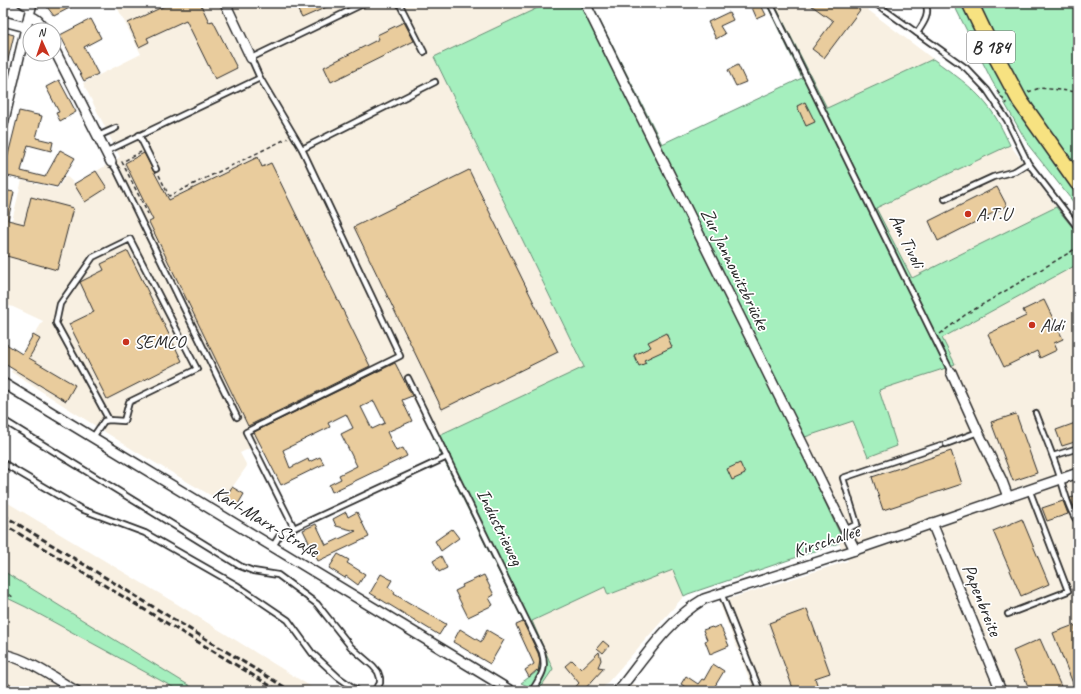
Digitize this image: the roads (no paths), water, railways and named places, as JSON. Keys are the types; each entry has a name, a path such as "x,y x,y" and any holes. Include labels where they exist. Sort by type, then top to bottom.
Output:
{"main road":[{"name":"B 184","path":"970,3 992,49 1020,101 1078,183"}],"street":[{"path":"225,3 251,58"},
{"name":"Zur Jannowitzbrücke","path":"585,3 855,550"},
{"path":"27,22 30,9"},
{"path":"30,9 35,18 40,22"},
{"path":"3,21 22,26"},
{"path":"3,124 22,44"},
{"path":"60,62 111,162"},
{"name":"Am Tivoli","path":"951,372 1008,497"},
{"name":"Karl-Marx-Straße","path":"3,383 510,691"},
{"name":"Kirschallee","path":"618,691 679,616 693,605 704,599 855,550 1078,472"},
{"name":"Papenbreite","path":"932,523 1001,691"},
{"path":"3,654 30,663 76,691"}],"lane":[{"path":"20,3 30,9"},
{"path":"294,528 246,432 400,356 302,148 260,78 251,58 364,3"},
{"path":"399,3 424,52"},
{"name":"Am Tivoli","path":"770,3 951,372"},
{"path":"875,3 966,68 987,90 1007,120 1028,163 1078,228"},
{"path":"917,33 926,20 927,7 924,3"},
{"path":"105,152 260,78"},
{"path":"302,148 435,82"},
{"path":"98,137 116,128"},
{"path":"139,136 156,169"},
{"path":"111,162 116,169 238,417"},
{"path":"945,199 993,177 1015,171 1028,163"},
{"path":"93,437 104,421 124,421 129,402 197,369 130,239 94,257 60,304 56,323 109,420"},
{"name":"Industrieweg","path":"408,378 542,652 545,665 544,669 532,691"},
{"path":"1036,413 1053,456 1073,516 1078,522"},
{"path":"3,420 240,566 253,571 278,575 286,580 318,604 351,647 378,672 380,683 377,688 372,691"},
{"path":"845,530 857,524 843,478 978,432"},
{"path":"1053,456 1078,448"},
{"path":"272,546 280,535 447,457"},
{"path":"3,463 81,509 145,533 244,590 288,620 312,653 338,677 358,691"},
{"path":"1008,614 1068,591 1029,489"},
{"path":"721,593 760,691"}],"railway":[{"path":"3,515 291,691"},
{"path":"3,524 279,691"}],"place":[{"name":"A.T.U","path":"968,214"},
{"name":"Aldi","path":"1032,325"},
{"name":"SEMCO","path":"126,342"}]}
